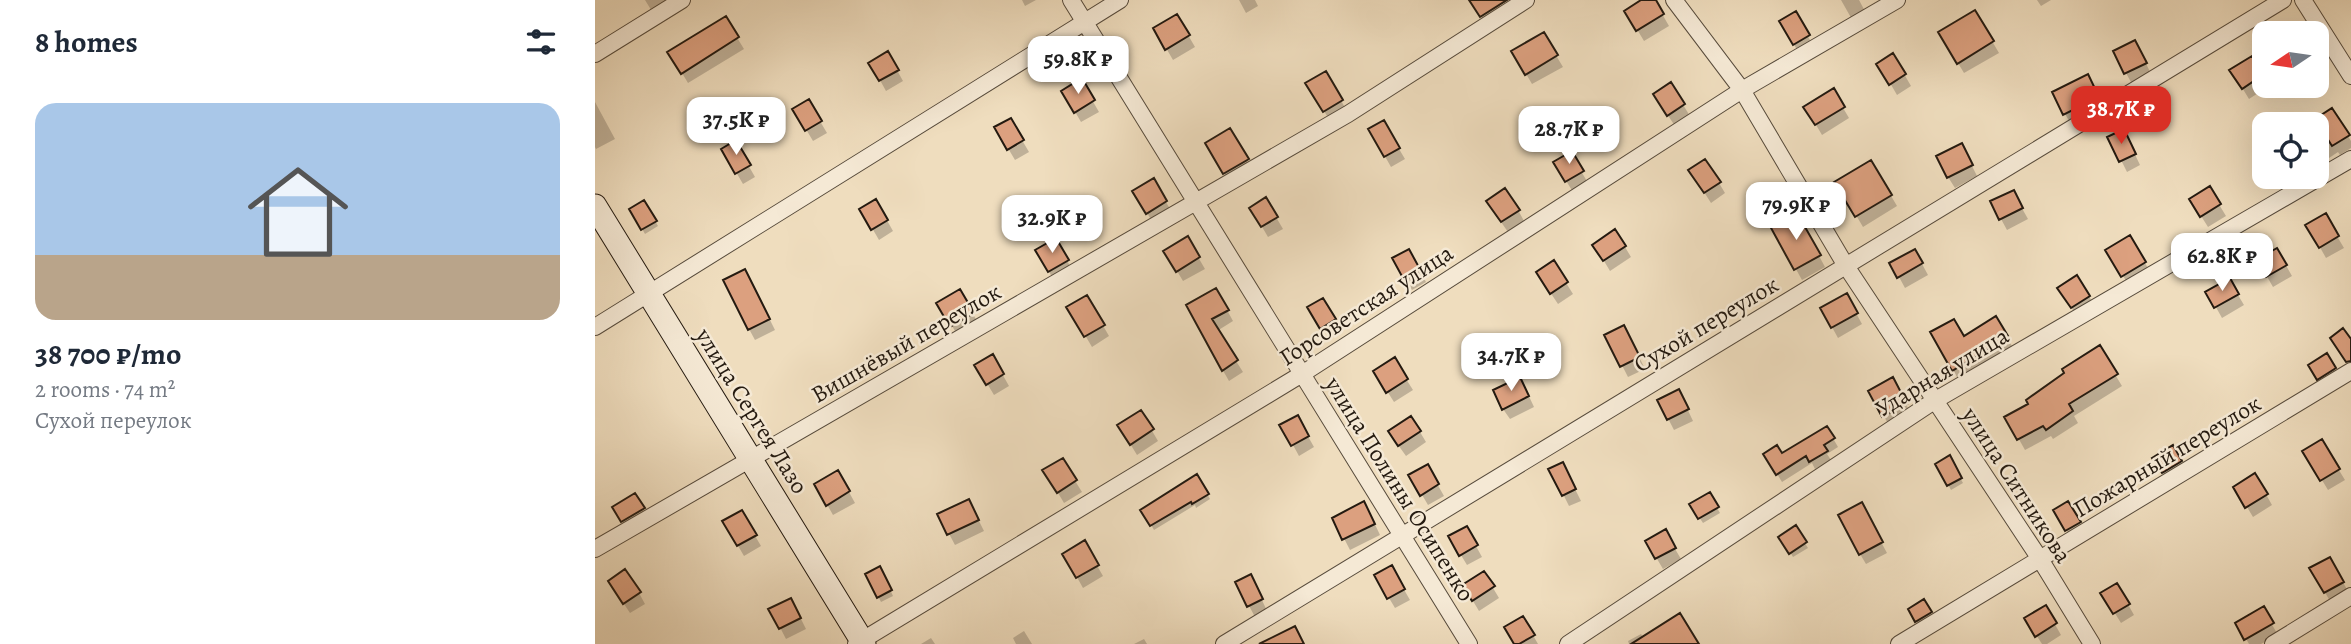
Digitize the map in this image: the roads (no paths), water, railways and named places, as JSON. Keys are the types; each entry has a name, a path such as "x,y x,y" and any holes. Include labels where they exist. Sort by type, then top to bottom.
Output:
{"main road":[{"name":"улица Сергея Лазо","path":"595,206 860,643"}],"street":[{"path":"595,54 682,0"},
{"name":"улица Полины Осипенко","path":"1071,0 1469,644"},
{"path":"595,327 1120,0"},
{"name":"Вишнёвый переулок","path":"595,549 1348,114 1526,0"},
{"name":"улица Ситникова","path":"1674,0 1742,90 1846,266 2092,644"},
{"name":"Горсоветская улица","path":"860,643 1302,374 1742,90 1897,0"},
{"name":"Сухой переулок","path":"1224,644 2283,0"},
{"path":"2303,0 2351,76"},
{"name":"Ударная улица","path":"1569,644 1934,401 2351,159"},
{"name":"Пожарный переулок","path":"1899,644 2351,371"},
{"path":"2273,644 2351,596"}]}
